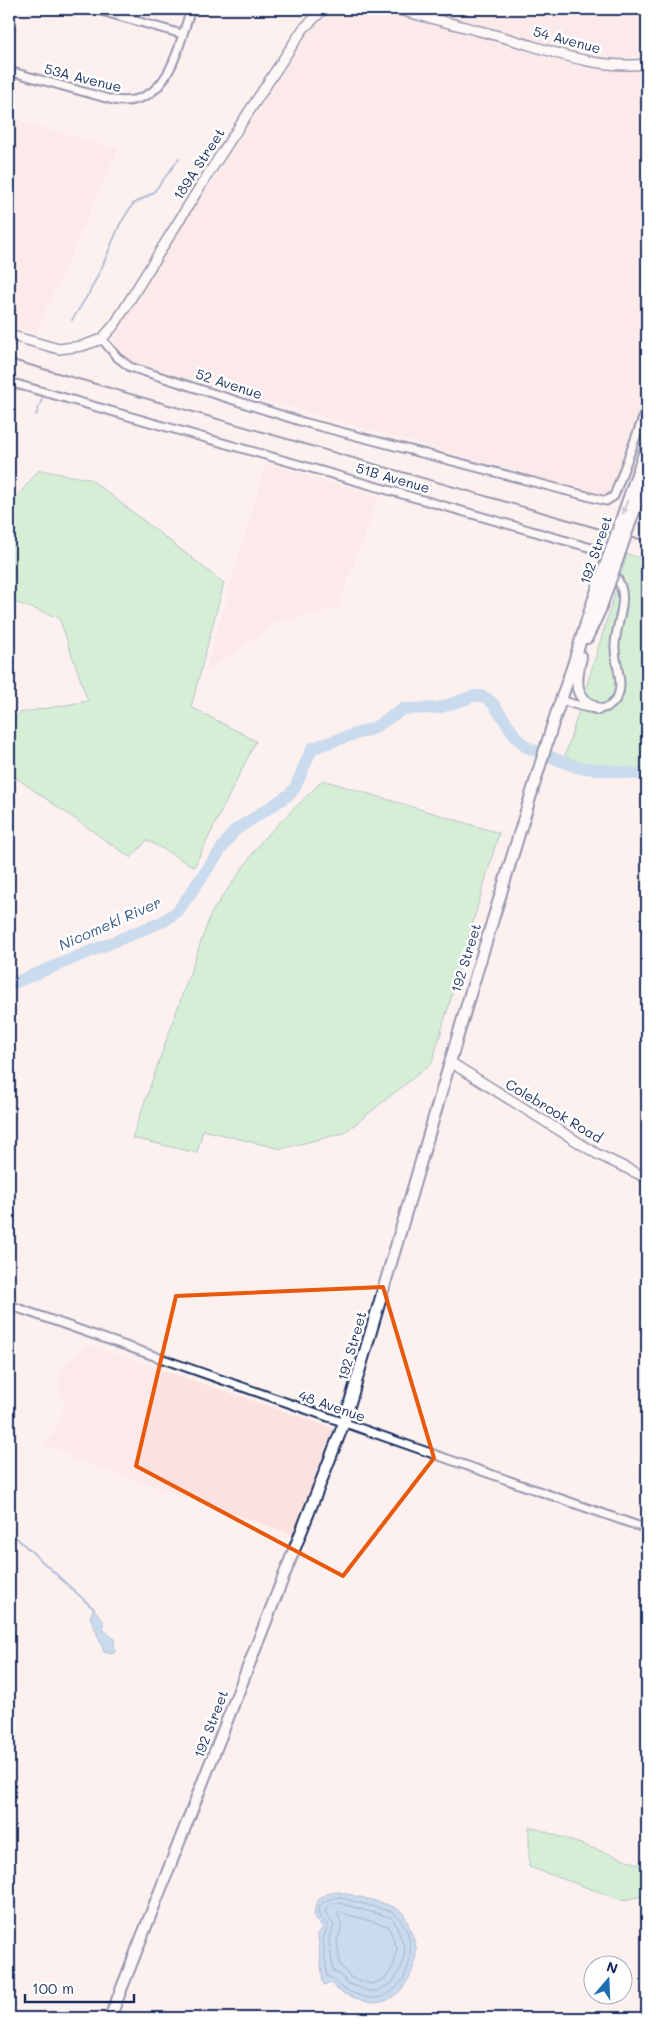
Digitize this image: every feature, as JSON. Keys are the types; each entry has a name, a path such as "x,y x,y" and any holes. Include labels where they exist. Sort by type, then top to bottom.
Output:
{"main road":[{"name":"192 Street","path":"573,666 590,632 647,445"},
{"name":"192 Street","path":"110,2018 344,1423 539,766 573,666 647,474"},
{"path":"590,632 581,660 578,692 584,702 598,709"}],"street":[{"path":"94,9 182,34 191,9"},
{"name":"189A Street","path":"102,339 115,324 201,184 303,29 324,9"},
{"name":"54 Avenue","path":"395,9 513,40 578,60 609,65 647,64"},
{"name":"53A Avenue","path":"9,71 123,101 141,98 159,87 168,75 182,34"},
{"path":"9,334 59,350 82,346 102,339"},
{"name":"52 Avenue","path":"102,339 117,357 130,367 303,422 606,501 614,496 647,407"},
{"name":"51B Avenue","path":"9,382 595,549 614,573 622,588 615,648 620,686 619,695 612,705 598,709"},
{"path":"561,700 598,709"},
{"name":"Colebrook Road","path":"450,1062 597,1154 647,1178"},
{"name":"48 Avenue","path":"9,1305 647,1528"}],"highlighted area":[{"path":"383,1287 434,1458 343,1576 136,1466 176,1296"}],"shaded area":[{"path":"346,9 368,9 504,44 583,69 611,71 647,68 647,391 612,490 607,495 600,495 130,362 115,343 115,333 125,319 161,255 203,190 214,181 309,32 327,16"},
{"path":"417,9 647,9 647,55 614,59 584,56"},
{"path":"9,118 118,149 36,333 9,326"},
{"path":"266,463 379,497 337,608 279,621 205,672"},
{"path":"87,1344 333,1428 295,1535 71,1458 69,1453 45,1445 58,1425 65,1403 57,1384 65,1364"}],"green space":[{"path":"39,470 90,479 224,583 191,707 256,741 194,867 147,840 131,858 9,773 9,728 19,713 88,701 59,618 9,600 9,506"},
{"path":"627,554 647,560 647,776 605,771 565,756"},
{"path":"323,780 499,833 432,1063 344,1133 281,1149 203,1130 197,1153 132,1138 211,913 263,839"},
{"path":"529,1826 647,1867 647,1897 622,1900 529,1867"}],"water":[{"path":"94,1609 103,1620 103,1629 114,1639 115,1652 112,1654 104,1652 90,1616"},
{"path":"340,1892 390,1906 402,1912 407,1920 416,1947 414,1966 406,1984 392,1998 383,2002 364,2001 341,1992 331,1982 324,1985 323,1983 318,1934 323,1927 314,1918 314,1911 317,1901 324,1895"}],"waterway":[{"path":"72,320 89,293 120,224 133,204 153,193 179,159"},
{"path":"36,415 42,399"},
{"name":"Nicomekl River","path":"9,985 164,921 178,911 234,831 290,794 295,788 312,748 374,728 403,709 438,708 474,696 482,696 494,705 517,738 526,747 576,767 647,775"},
{"path":"9,1531 94,1609"}],"railway":[{"path":"9,359 628,537 647,540"}]}
